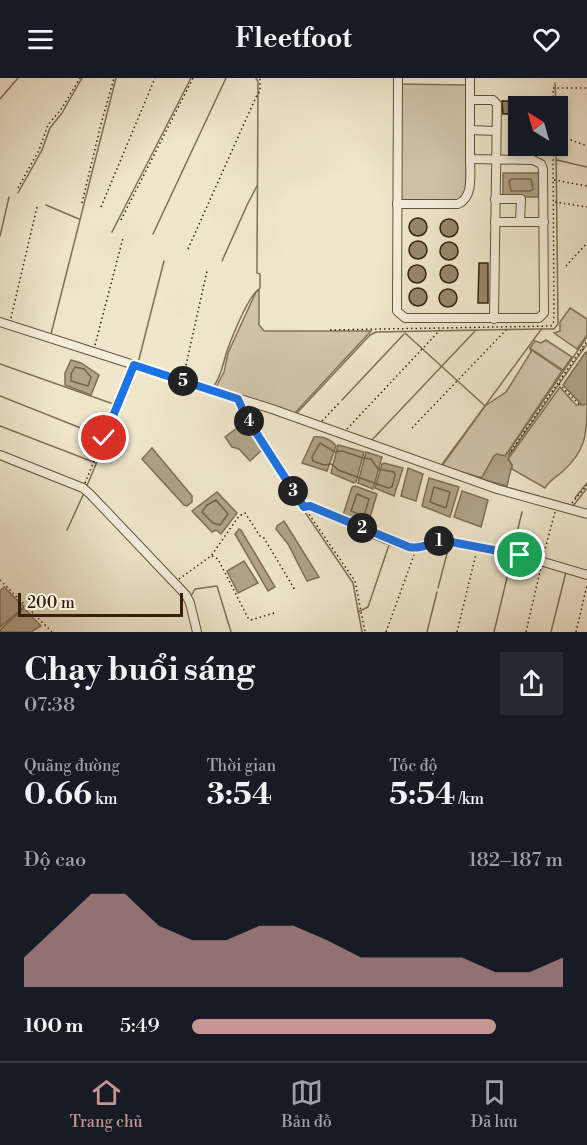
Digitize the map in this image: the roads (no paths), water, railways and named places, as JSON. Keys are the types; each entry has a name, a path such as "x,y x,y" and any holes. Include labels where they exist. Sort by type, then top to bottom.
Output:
{"street":[{"path":"398,78 396,308 398,314 405,318 539,318 543,315 544,222 541,164 533,160 470,159"},
{"path":"397,204 458,204 462,203 469,194 470,78"},
{"path":"470,100 495,101 494,319"},
{"path":"470,130 496,131"},
{"path":"495,199 521,199 520,222"},
{"path":"495,222 544,222"},
{"path":"0,322 238,399 497,489 587,513"},
{"path":"0,455 83,488 188,599 197,632"},
{"path":"364,530 400,545 416,548 441,541 520,555 587,575"}],"water":[{"path":"503,173 539,173 539,197 503,197"},
{"path":"585,353 587,355 587,404 582,405 563,385"},
{"path":"71,360 81,363 99,375 91,395 65,385 65,373"},
{"path":"244,423 262,450 250,461 239,449 232,447 225,437"},
{"path":"314,437 326,438 336,446 327,471 302,463"},
{"path":"338,445 364,452 354,483 331,473"},
{"path":"152,448 192,496 192,502 187,506 142,459"},
{"path":"366,452 382,457 373,489 358,483"},
{"path":"507,453 510,455 508,459 512,465 507,486 481,479 494,456 497,454 505,456"},
{"path":"384,463 403,468 394,496 375,488"},
{"path":"408,468 423,474 416,501 401,496"},
{"path":"429,478 459,487 450,517 422,506"},
{"path":"352,487 377,494 368,524 343,515"},
{"path":"462,491 488,500 481,527 454,517"},
{"path":"217,492 237,513 221,534 216,530 212,532 192,511"},
{"path":"284,521 319,577 307,581 288,544 276,529"},
{"path":"239,529 275,587 268,591 235,534"},
{"path":"244,561 258,583 238,593 227,571"},
{"path":"4,587 24,607 0,627 0,591"},
{"path":"24,608 41,626 31,632 0,632 0,630"}],"waterway":[{"path":"0,99 18,78"},
{"path":"18,193 42,150 50,128 62,113 82,78"},
{"path":"51,334 116,78"},
{"path":"112,232 191,78"},
{"path":"153,234 226,78"},
{"path":"214,386 241,317 250,299 260,288 260,274 257,273 258,82 256,78"},
{"path":"555,83 556,96"},
{"path":"440,467 540,331 554,329 558,324 556,156"},
{"path":"557,160 587,167"},
{"path":"222,261 257,186"},
{"path":"0,236 9,197"},
{"path":"46,205 79,219"},
{"path":"138,363 164,261"},
{"path":"296,414 370,335 376,332 542,329"},
{"path":"370,442 476,330"},
{"path":"405,333 484,405"},
{"path":"342,400 404,334"},
{"path":"587,337 509,451 510,454 587,344"},
{"path":"0,364 119,406"},
{"path":"86,488 136,368"},
{"path":"0,396 106,438"},
{"path":"234,400 273,465 353,583 362,632"},
{"path":"0,426 96,463"},
{"path":"485,481 498,485"},
{"path":"575,498 587,483"},
{"path":"505,487 570,505"},
{"path":"573,506 587,488"},
{"path":"67,530 84,493"},
{"path":"300,505 308,504 364,527"},
{"path":"513,549 522,512"},
{"path":"358,612 368,607 390,542"},
{"path":"438,588 449,546"},
{"path":"494,632 512,557"},
{"path":"551,632 566,572"},
{"path":"191,596 195,589 217,586 231,632"},
{"path":"427,632 437,592"}]}
